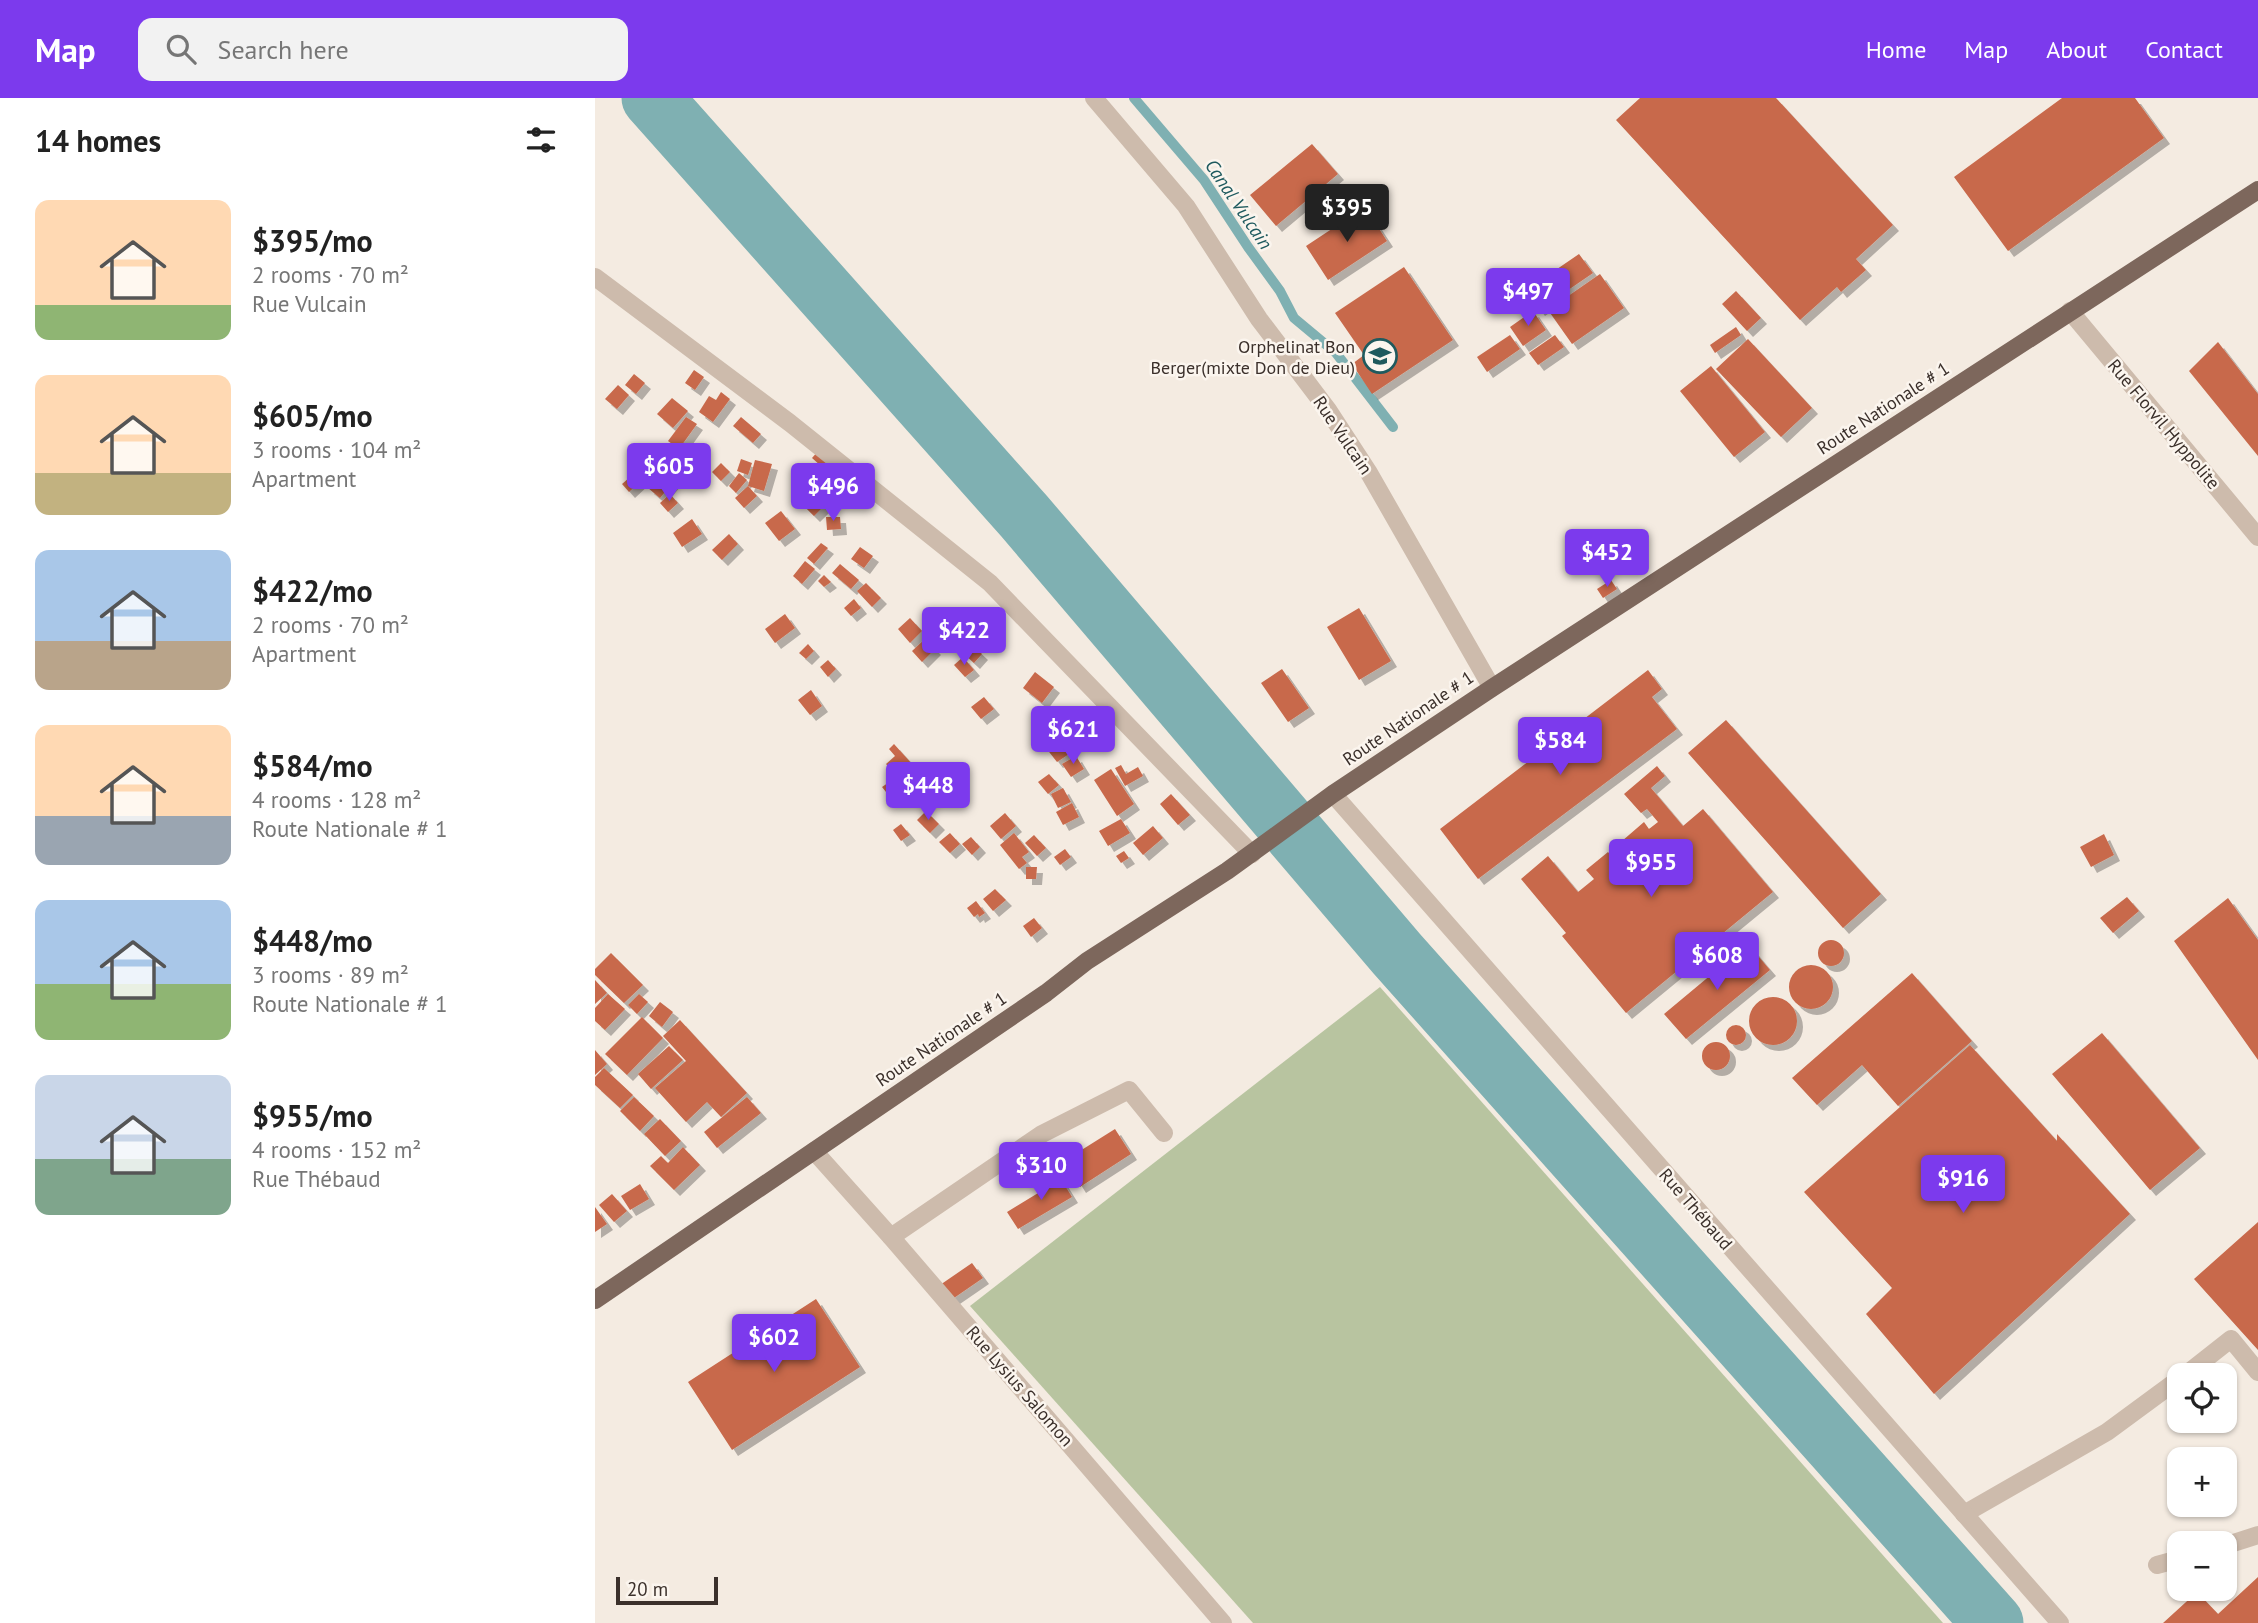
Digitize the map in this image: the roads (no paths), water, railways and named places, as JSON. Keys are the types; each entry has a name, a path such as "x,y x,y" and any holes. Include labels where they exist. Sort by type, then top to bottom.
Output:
{"main road":[{"name":"Route Nationale # 1","path":"595,1300 1047,993 1087,961 1252,854 1333,794 2258,190"}],"street":[{"name":"Rue Vulcain","path":"1094,98 1186,206 1259,319 1328,410 1369,473 1492,688"},
{"path":"595,276 758,399 990,583 1252,854"},
{"name":"Rue Florvil Hyppolite","path":"2070,311 2258,537"},
{"name":"Rue Thébaud","path":"1333,794 2060,1623"},
{"path":"891,1237 1042,1134 1129,1090 1164,1133"},
{"name":"Rue Lysius Salomon","path":"814,1151 1223,1623"},
{"path":"2201,1363 2231,1339 2258,1372"},
{"path":"1964,1514 2107,1432 2167,1388"},
{"path":"2237,1542 2258,1535"},
{"path":"2157,1565 2167,1562"}],"waterway":[{"path":"652,98 1024,516 1397,954 1993,1623"},
{"name":"Canal Vulcain","path":"1134,98 1204,180 1280,291 1294,318 1336,353 1393,427"}],"place":[{"name":"Orphelinat Bon Berger(mixte Don de Dieu)","path":"1380,356"}]}
